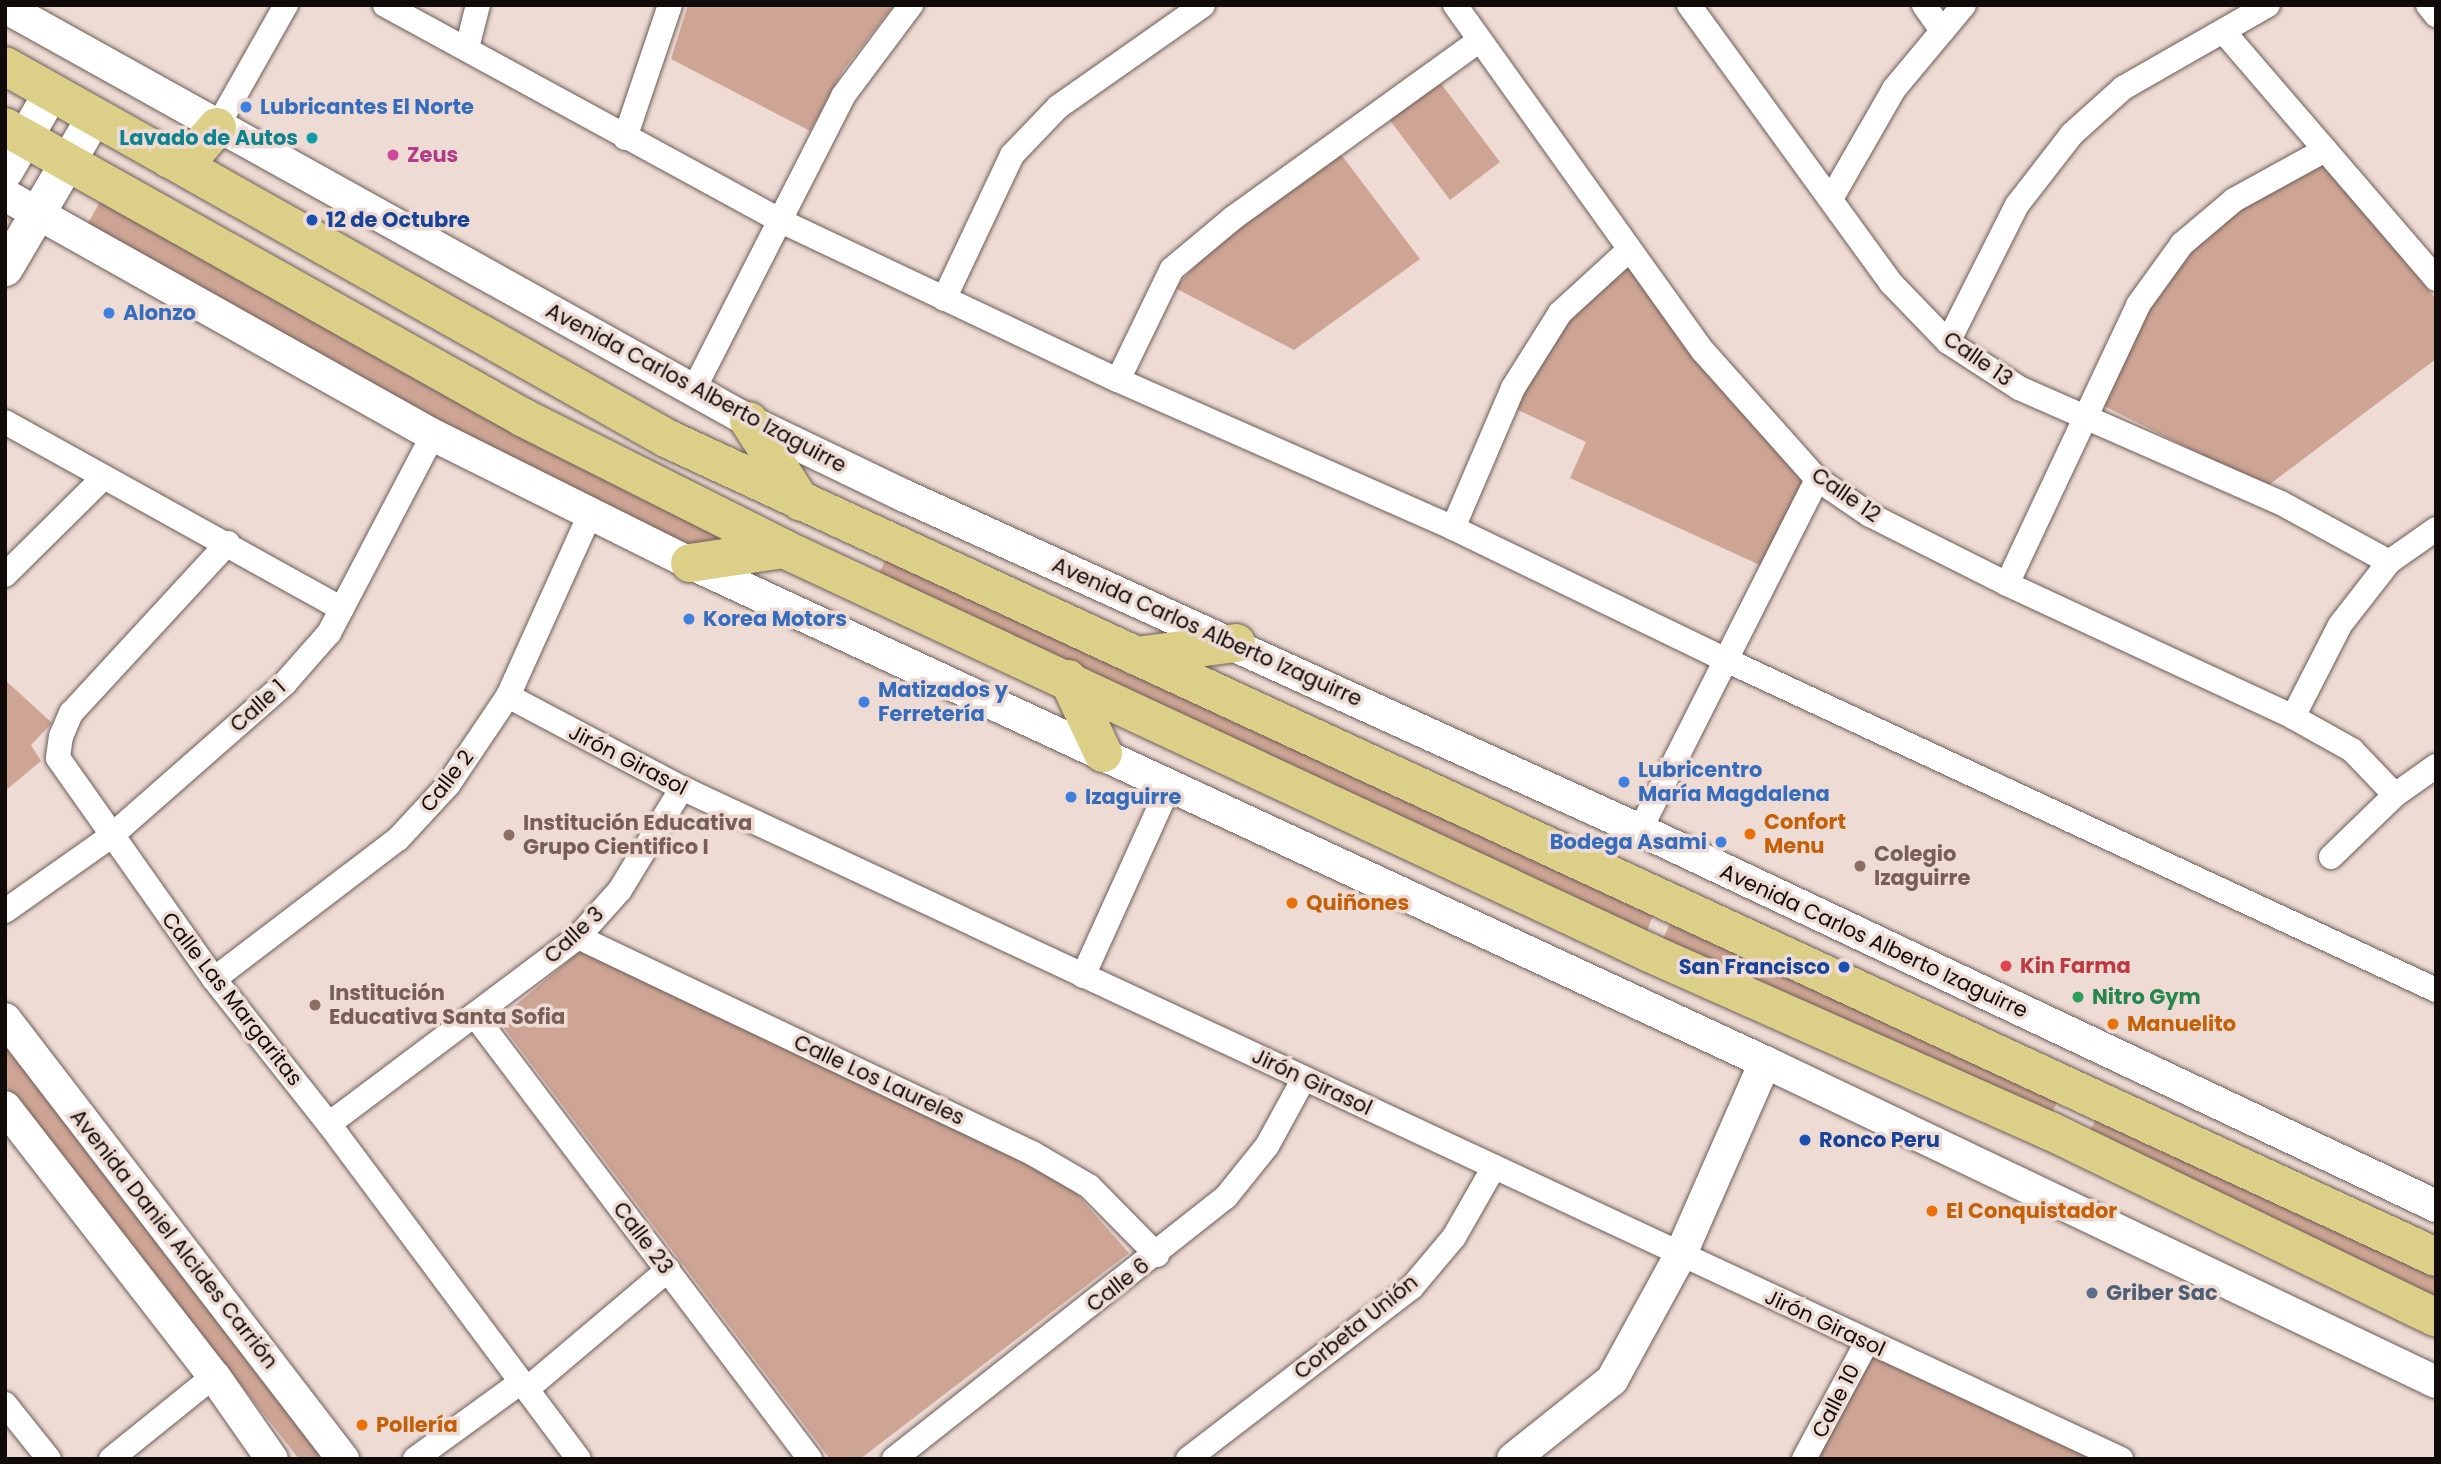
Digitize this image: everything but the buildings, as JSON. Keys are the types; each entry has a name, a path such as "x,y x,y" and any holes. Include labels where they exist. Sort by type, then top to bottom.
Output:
{"main road":[{"path":"5,66 668,439 1656,899 2069,1084 2435,1256"},
{"path":"5,171 15,133 51,92"},
{"path":"5,268 40,214 94,116"},
{"path":"169,159 198,149 217,127"},
{"path":"15,133 524,418 785,549 1650,953 2050,1130 2436,1318"},
{"path":"524,418 543,410 552,394 549,370"},
{"path":"749,421 801,502"},
{"path":"853,581 862,548 881,540"},
{"path":"691,563 785,549"},
{"path":"1136,656 1236,643"},
{"path":"1068,679 1103,753"},
{"path":"2050,1130 2065,1126 2080,1112 2077,1096 2069,1084"}],"street":[{"path":"217,127 286,5"},
{"path":"385,5 783,222 1118,380 1453,528 1726,660 2436,990"},
{"path":"467,48 478,5"},
{"path":"625,138 670,5"},
{"path":"693,391 783,222 843,96 911,5"},
{"path":"944,299 1012,155 1058,107 1203,5"},
{"name":"Calle 12","path":"1455,5 1628,251 1703,351 1817,479 1870,515 2007,584 2293,717 2352,750 2395,795"},
{"name":"Calle 13","path":"1689,5 1832,197 1891,283 1948,342 2019,388 2281,503 2389,562"},
{"path":"1924,5 1942,30"},
{"path":"1832,197 1894,89 1964,5"},
{"path":"1948,342 2017,205 2072,134 2123,88 2268,5"},
{"path":"2428,5 2436,15"},
{"name":"Avenida Carlos Alberto Izaguirre","path":"5,7 749,421 905,496 1236,643 1640,830 2436,1206"},
{"path":"2223,31 2436,279"},
{"path":"1118,380 1172,269 1233,218 1480,40"},
{"path":"2007,584 2138,305 2182,244 2234,200 2325,150"},
{"path":"5,195 433,435 691,563 1765,1062 2436,1382"},
{"path":"1453,528 1513,388 1560,313 1628,251"},
{"path":"5,422 228,543 342,609"},
{"name":"Calle 1","path":"5,911 110,837 285,683 329,633 433,435"},
{"path":"5,575 104,477"},
{"path":"1640,830 1817,479"},
{"name":"Calle 2","path":"214,979 398,839 448,785 508,696 591,512"},
{"path":"2293,717 2340,625 2389,562 2436,528"},
{"name":"Calle Las Margaritas","path":"228,543 71,713 61,736 58,758 110,837 214,979 329,1124 579,1459"},
{"name":"Jirón Girasol","path":"508,696 682,788 1680,1256 2121,1459"},
{"path":"2331,857 2395,795 2436,766"},
{"path":"1083,976 1169,786"},
{"name":"Calle 3","path":"329,1124 476,1017 578,937 620,890 682,788"},
{"name":"Calle Los Laureles","path":"578,937 1032,1153 1089,1186 1157,1255"},
{"name":"Calle 23","path":"476,1017 810,1459"},
{"name":"Avenida Daniel Alcides Carrión","path":"5,1019 343,1459"},
{"path":"1513,1459 1612,1380 1680,1256 1765,1062"},
{"name":"Calle 6","path":"894,1459 1157,1255 1226,1197 1267,1146 1304,1078"},
{"path":"5,1107 214,1376 272,1459"},
{"name":"Corbeta Unión","path":"1188,1459 1412,1287 1454,1237 1494,1167"},
{"path":"415,1459 524,1385 667,1270"},
{"name":"Calle 10","path":"1804,1459 1867,1342"},
{"path":"111,1459 214,1376"},
{"path":"5,1404 49,1459"}],"shaded area":[{"path":"688,5 894,5 842,72 810,131 671,59"},
{"path":"1439,81 1500,162 1450,200 1389,119"},
{"path":"1340,153 1420,259 1294,350 1175,288 1206,254"},
{"path":"2321,160 2436,299 2436,359 2266,487 2104,406 2153,302 2199,240 2241,206"},
{"path":"102,198 736,541 682,544 439,426 86,227"},
{"path":"1627,264 1807,481 1762,566 1570,478 1586,442 1514,408 1554,336"},
{"path":"887,557 1654,912 1645,937 877,577"},
{"path":"5,680 52,723 31,745 41,761 5,791"},
{"path":"1672,919 2057,1099 2056,1105 2051,1114 1660,946"},
{"path":"580,951 1066,1182 1129,1253 860,1459 830,1459 498,1020"},
{"path":"5,1044 325,1459 299,1459 5,1085"},
{"path":"2096,1120 2436,1272 2436,1305 2086,1137"},
{"path":"1880,1355 2096,1459 1816,1459 1862,1360"}],"place":[{"name":"Lubricantes El Norte","path":"246,107"},
{"name":"Lavado de Autos","path":"312,138"},
{"name":"Zeus","path":"393,155"},
{"name":"12 de Octubre","path":"312,220"},
{"name":"Alonzo","path":"109,313"},
{"name":"Korea Motors","path":"689,619"},
{"name":"Matizados y Ferretería","path":"864,702"},
{"name":"Lubricentro María Magdalena","path":"1624,782"},
{"name":"Izaguirre","path":"1071,797"},
{"name":"Confort Menu","path":"1750,834"},
{"name":"Institución Educativa Grupo Cientifico I","path":"509,835"},
{"name":"Bodega Asami","path":"1721,842"},
{"name":"Colegio Izaguirre","path":"1860,866"},
{"name":"Quiñones","path":"1292,903"},
{"name":"Kin Farma","path":"2006,966"},
{"name":"San Francisco","path":"1844,967"},
{"name":"Nitro Gym","path":"2078,997"},
{"name":"Institución Educativa Santa Sofia","path":"315,1005"},
{"name":"Manuelito","path":"2113,1024"},
{"name":"Ronco Peru","path":"1805,1140"},
{"name":"El Conquistador","path":"1932,1211"},
{"name":"Griber Sac","path":"2092,1293"},
{"name":"Pollería","path":"362,1425"}]}
